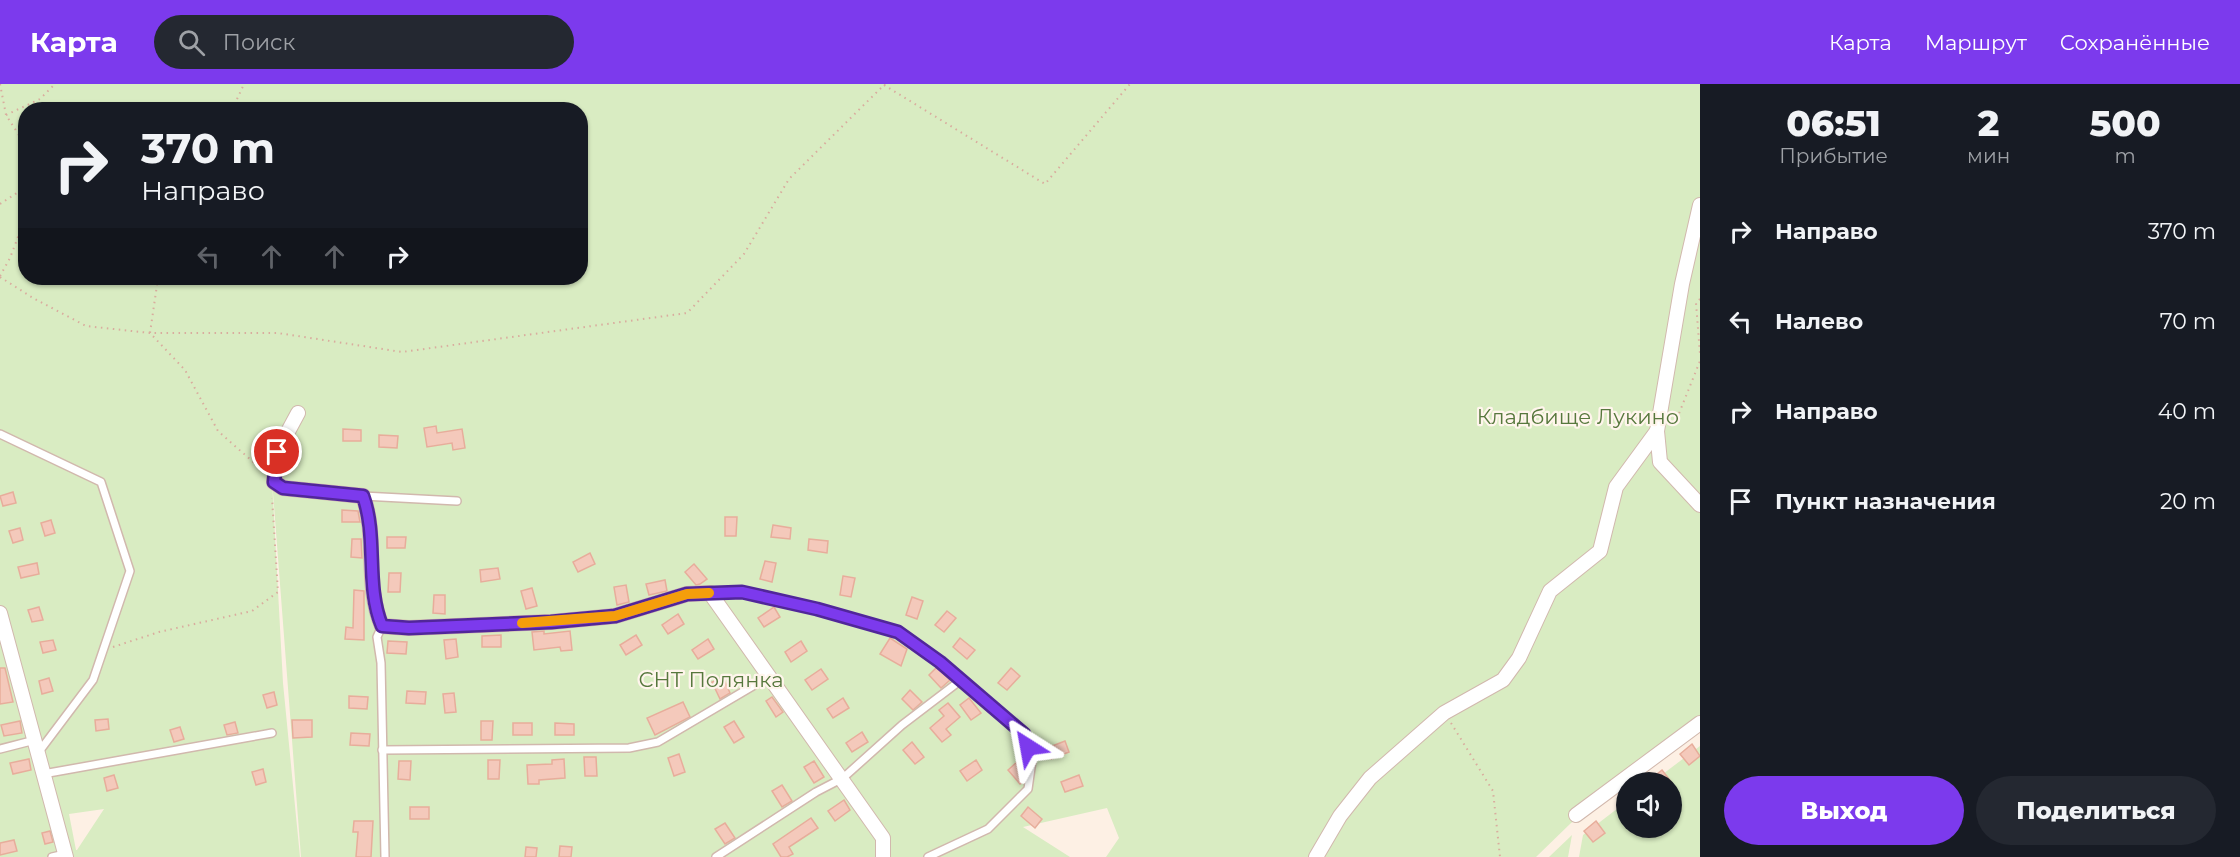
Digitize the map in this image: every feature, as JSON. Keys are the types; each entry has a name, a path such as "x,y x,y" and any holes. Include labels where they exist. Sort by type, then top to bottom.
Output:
{"street":[{"path":"1700,206 1682,284 1657,431 1660,462 1700,505"},
{"path":"298,413 277,452 274,482 283,488 363,496 369,513 372,577 378,616 382,626 409,628 551,622 615,616 687,594 710,593 768,677 843,778 883,838 883,857"},
{"path":"1316,857 1340,816 1370,778 1444,713 1503,680 1519,658 1550,591 1600,551 1616,487 1657,431"},
{"path":"0,613 2,630 36,746 61,856"},
{"path":"1576,815 1700,723"}],"lane":[{"path":"0,434 101,482 130,571 93,680 36,746 0,749"},
{"path":"363,496 457,501"},
{"path":"710,593 742,592 817,609 898,632 940,662 1024,734 1032,761 1028,789 988,829 928,857"},
{"path":"382,626 376,637 381,663 385,857"},
{"path":"382,750 629,748 658,742 768,677"},
{"path":"716,857 816,792 843,778 902,725 961,680"},
{"path":"43,774 272,733"}],"path":[{"path":"0,84 6,115 18,134"},
{"path":"34,102 40,99 55,84"},
{"path":"236,102 244,84"},
{"path":"18,237 0,276 33,298 86,326 150,333 278,333 402,352 687,313 744,254 789,179 884,85 1045,184 1130,84"},
{"path":"6,115 18,109"},
{"path":"0,204 18,192"},
{"path":"150,333 157,285"},
{"path":"1700,299 1696,303 1700,354"},
{"path":"103,651 159,632 252,611 278,592 272,484 274,482 218,431 185,370 150,333"},
{"path":"1657,431 1676,421 1700,361"},
{"path":"1444,713 1493,792 1500,857"}],"green space":[{"path":"0,84 1700,84 1700,728 1640,772 1616,772 1616,790 1571,823 1536,857 1106,857 1119,838 1107,808 1023,827 1070,857 301,857 272,480 283,683 300,857 0,857","holes":["104,809 77,850 69,814"]},
{"path":"1700,746 1700,857 1579,857 1583,835 1616,810 1616,838 1682,838 1682,772 1666,772"},
{"path":"1572,835 1568,857 1549,857"}],"building":[{"path":"436,426 437,433 462,429 465,448 453,450 452,443 427,447 424,428"},
{"path":"343,429 361,430 361,441 343,441"},
{"path":"379,435 398,436 397,448 379,447"},
{"path":"13,492 16,503 3,506 0,496"},
{"path":"342,510 358,511 360,522 342,522"},
{"path":"725,517 737,517 736,536 725,536"},
{"path":"51,520 55,533 45,536 41,523"},
{"path":"773,525 791,528 790,539 771,537"},
{"path":"20,528 23,540 13,543 9,531"},
{"path":"387,537 406,537 405,548 387,548"},
{"path":"352,539 361,539 362,558 351,557"},
{"path":"809,539 828,541 827,553 808,550"},
{"path":"590,553 595,564 578,572 573,562"},
{"path":"765,561 776,563 772,582 760,579"},
{"path":"37,563 39,574 21,578 18,567"},
{"path":"694,564 707,579 696,585 685,572"},
{"path":"498,568 500,579 481,582 480,570"},
{"path":"389,573 401,573 400,592 388,592"},
{"path":"843,576 855,578 851,597 840,595"},
{"path":"665,580 667,591 649,595 646,584"},
{"path":"626,585 629,602 617,605 614,587"},
{"path":"532,588 537,606 526,609 521,591"},
{"path":"354,590 364,591 364,640 345,639 346,627 353,628"},
{"path":"434,595 445,595 445,614 433,613"},
{"path":"912,597 923,601 917,619 906,615"},
{"path":"39,607 43,620 32,622 28,610"},
{"path":"774,607 780,617 764,627 758,618"},
{"path":"947,611 956,618 944,632 935,625"},
{"path":"678,614 684,624 668,634 662,625"},
{"path":"544,631 544,634 570,631 572,650 561,651 560,647 534,650 532,632"},
{"path":"501,635 501,647 482,647 482,636"},
{"path":"636,635 642,645 626,655 620,645"},
{"path":"890,638 907,649 901,666 880,654"},
{"path":"960,638 975,650 967,659 953,647"},
{"path":"456,639 458,657 446,659 444,640"},
{"path":"708,639 714,649 698,659 692,650"},
{"path":"53,640 56,650 43,653 40,642"},
{"path":"388,641 407,642 406,654 387,653"},
{"path":"801,641 807,651 791,662 785,652"},
{"path":"937,667 950,680 941,688 929,675"},
{"path":"0,668 5,668 13,702 0,704"},
{"path":"1011,668 1020,676 1007,690 998,683"},
{"path":"821,669 828,679 812,690 805,680"},
{"path":"723,677 730,693 720,699 712,682"},
{"path":"49,678 53,691 42,694 39,681"},
{"path":"910,690 922,702 913,710 902,699"},
{"path":"407,691 426,692 425,704 406,703"},
{"path":"274,692 277,705 267,708 263,695"},
{"path":"454,693 456,712 445,713 443,694"},
{"path":"349,696 368,697 367,709 349,708"},
{"path":"772,697 783,712 776,717 766,701"},
{"path":"843,698 849,708 833,718 827,709"},
{"path":"969,698 981,713 971,720 960,705"},
{"path":"683,702 690,717 655,735 647,718"},
{"path":"948,703 960,717 946,729 951,735 942,742 930,728 944,716 939,710"},
{"path":"108,719 109,729 96,731 95,720"},
{"path":"292,720 312,720 312,737 293,738"},
{"path":"20,721 22,733 4,736 1,725"},
{"path":"481,721 493,721 492,740 481,740"},
{"path":"734,721 744,737 734,743 724,727"},
{"path":"235,722 238,733 227,735 224,725"},
{"path":"513,723 532,723 532,735 513,735"},
{"path":"555,723 574,724 574,735 555,735"},
{"path":"180,727 184,739 174,742 170,730"},
{"path":"862,732 868,742 852,752 846,743"},
{"path":"351,733 370,734 369,746 350,745"},
{"path":"1065,741 1069,752 1051,759 1047,748"},
{"path":"912,742 924,757 915,764 903,750"},
{"path":"1692,744 1700,756 1689,765 1680,754"},
{"path":"679,754 685,772 674,776 668,758"},
{"path":"584,757 596,757 597,776 585,776"},
{"path":"29,759 31,770 13,774 10,763"},
{"path":"564,759 565,778 539,780 539,784 528,784 527,765 552,764 552,760"},
{"path":"488,760 500,760 499,779 488,779"},
{"path":"976,760 982,770 967,781 960,771"},
{"path":"399,761 411,761 410,780 398,779"},
{"path":"814,761 824,777 814,783 804,767"},
{"path":"1017,762 1025,772 1023,782 1020,784 1008,770"},
{"path":"263,769 266,782 256,785 252,772"},
{"path":"114,775 118,788 107,791 104,778"},
{"path":"1079,775 1083,786 1065,792 1061,782"},
{"path":"782,785 792,801 782,807 772,791"},
{"path":"844,800 850,810 835,821 828,811"},
{"path":"410,807 429,807 429,819 410,819"},
{"path":"1028,807 1042,819 1035,828 1021,816"},
{"path":"811,818 818,828 789,847 793,854 781,857 773,844"},
{"path":"354,821 373,821 371,857 356,857 358,832 353,832"},
{"path":"1596,821 1605,833 1593,842 1584,831"},
{"path":"725,823 735,838 725,844 715,829"},
{"path":"50,831 53,842 45,844 42,833"},
{"path":"14,840 17,851 0,855 0,843"},
{"path":"560,846 572,847 571,857 559,857"},
{"path":"526,847 537,848 536,857 525,857"}],"slow traffic":[{"path":"522,623 615,616 687,594 709,593"}],"route":[{"path":"277,452 274,482 283,488 363,496 369,513 372,577 378,616 382,626 409,628 551,622 615,616 687,594 742,592 817,609 898,632 940,662 1024,734 1028,747"}],"park label":[{"name":"Кладбище Лукино","path":"1578,417"},
{"name":"СНТ Полянка","path":"711,680"}]}
